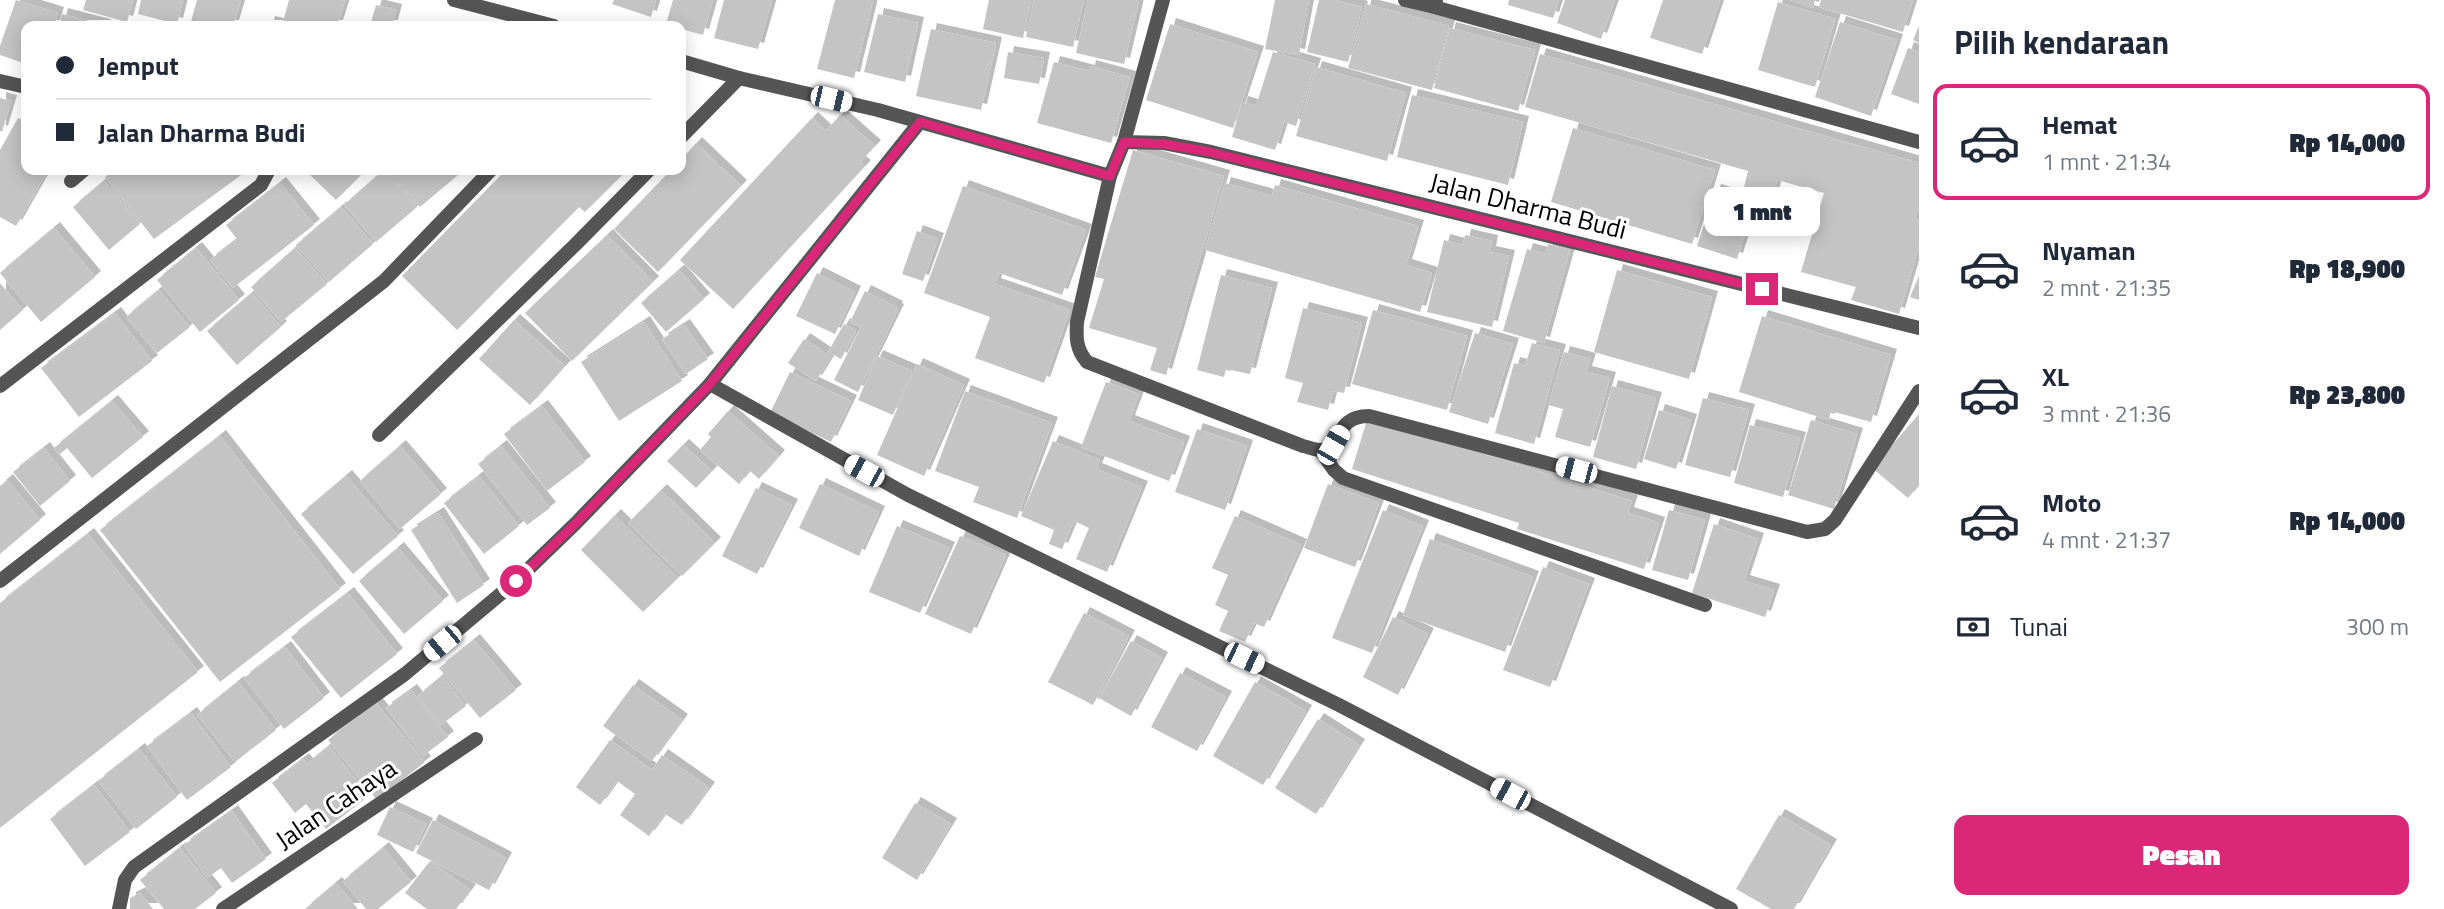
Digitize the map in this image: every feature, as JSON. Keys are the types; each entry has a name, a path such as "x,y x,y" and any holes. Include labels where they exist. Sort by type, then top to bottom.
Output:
{"street":[{"path":"454,0 535,21"},
{"path":"1163,0 1124,142 1110,176 1077,322 1076,337 1080,353 1087,362 1303,446 1320,450 1333,445 1346,422 1352,418 1369,416 1807,532 1825,529 1835,520 1919,391"},
{"path":"1405,0 1435,4 1919,142"},
{"path":"686,62 739,78 878,110 1110,176"},
{"path":"686,132 739,78"},
{"path":"0,81 21,87"},
{"path":"119,909 125,880 134,867 415,666 516,581 576,523 710,384 920,122"},
{"name":"Jalan Dharma Budi","path":"1124,142 1164,144 1210,152 1919,328"},
{"path":"71,181 78,175"},
{"path":"0,386 261,185 266,175"},
{"path":"0,581 384,281 486,175"},
{"path":"379,435 644,175"},
{"path":"710,384 908,495 1339,705 1731,909"},
{"path":"1320,450 1343,478 1704,606"},
{"name":"Jalan Cahaya","path":"223,909 476,739"}],"building":[{"path":"16,0 58,13 56,21 21,21 21,62 0,55 0,46"},
{"path":"86,0 133,0 127,21 83,10"},
{"path":"141,0 183,0 178,21 165,21 138,14"},
{"path":"197,0 241,0 235,21 191,21"},
{"path":"289,0 345,1 339,21 283,21"},
{"path":"614,0 656,0 651,17 612,4"},
{"path":"673,0 713,0 703,35 686,30 686,21 667,21"},
{"path":"724,0 772,0 758,49 714,38"},
{"path":"835,0 873,0 854,78 817,69"},
{"path":"989,0 1031,0 1023,38 983,29"},
{"path":"1034,0 1084,0 1073,47 1026,37"},
{"path":"1088,0 1139,0 1124,64 1076,53"},
{"path":"1275,0 1309,0 1299,55 1265,49"},
{"path":"1319,0 1335,0 1362,7 1348,62 1307,52"},
{"path":"1509,0 1559,0 1553,18 1508,5"},
{"path":"1565,0 1615,0 1601,39 1557,23"},
{"path":"1663,0 1720,0 1702,54 1650,38"},
{"path":"1790,0 1815,0 1813,8"},
{"path":"1821,0 1913,0 1903,32 1819,7"},
{"path":"1778,2 1835,19 1815,87 1758,70"},
{"path":"1366,4 1449,26 1432,90 1348,68"},
{"path":"376,5 396,10 393,21 371,21"},
{"path":"62,14 89,21 60,21"},
{"path":"878,14 918,23 905,82 864,72"},
{"path":"1840,22 1897,40 1871,116 1815,97"},
{"path":"1170,24 1258,52 1233,128 1146,100"},
{"path":"1919,26 1919,43 1913,40"},
{"path":"1450,28 1535,50 1518,111 1434,88"},
{"path":"931,29 996,43 981,110 916,96"},
{"path":"1908,48 1919,52 1919,104 1891,94"},
{"path":"1008,52 1044,58 1039,84 1004,78"},
{"path":"1273,52 1315,64 1296,126 1284,122 1275,150 1232,137 1242,102 1256,106"},
{"path":"1540,54 1919,163 1919,207 1915,219 1919,220 1919,246 1899,314 1851,300 1856,287 1801,272 1824,193 1777,180 1772,200 1743,191 1748,171 1525,107"},
{"path":"1054,62 1089,71 1090,66 1130,77 1111,143 1037,123"},
{"path":"1316,67 1406,93 1387,161 1296,136"},
{"path":"1412,95 1523,122 1508,185 1397,157"},
{"path":"0,98 11,101 2,132 0,131"},
{"path":"840,115 875,146 860,162 865,166 733,309 680,260 812,118 826,131"},
{"path":"18,118 21,120 21,175 45,175 16,226 0,217 0,150"},
{"path":"1573,128 1715,170 1692,244 1551,202"},
{"path":"696,143 741,186 658,272 614,229 666,175 686,175 686,154"},
{"path":"1133,150 1224,176 1166,375 1150,370 1157,348 1089,328 1104,279 1095,277"},
{"path":"108,175 241,175 154,239 105,177"},
{"path":"310,175 360,176 336,200"},
{"path":"378,175 388,175 417,207 376,242 344,205"},
{"path":"391,175 458,175 420,207"},
{"path":"501,175 622,175 585,212 579,207 457,330 402,276"},
{"path":"104,181 140,224 109,250 73,207"},
{"path":"280,183 314,225 233,288 210,260 237,239 226,225"},
{"path":"1225,183 1272,196 1275,185 1418,226 1406,265 1432,273 1420,312 1205,250"},
{"path":"963,186 1086,230 1062,295 999,273 995,284 1070,310 1044,383 975,358 990,317 924,293"},
{"path":"1715,190 1755,202 1737,259 1697,246"},
{"path":"341,207 373,244 329,282 296,245"},
{"path":"54,228 95,277 41,322 0,273"},
{"path":"917,231 938,239 923,281 902,274"},
{"path":"607,235 653,282 572,361 525,313"},
{"path":"1465,235 1492,241 1490,252 1509,256 1492,327 1427,312 1444,240 1463,245"},
{"path":"1548,244 1570,250 1544,343 1503,331 1527,249 1546,254"},
{"path":"196,248 239,300 200,332 157,280"},
{"path":"295,248 327,284 281,322 251,287"},
{"path":"679,270 704,299 666,332 641,303"},
{"path":"1617,270 1712,297 1689,379 1594,352"},
{"path":"817,273 855,292 835,334 796,316"},
{"path":"1221,275 1272,288 1250,374 1226,369 1224,377 1197,370"},
{"path":"1919,276 1919,300 1910,297"},
{"path":"0,283 23,310 0,330"},
{"path":"159,290 190,327 157,353 126,317"},
{"path":"865,291 897,307 898,310 858,392 834,380 861,327 850,322"},
{"path":"252,293 281,327 237,365 207,331"},
{"path":"1303,308 1362,323 1344,393 1333,391 1328,410 1297,402 1303,383 1285,378"},
{"path":"1373,310 1467,336 1447,410 1352,384"},
{"path":"115,313 152,361 79,417 41,368"},
{"path":"1762,316 1891,355 1871,422 1831,411 1829,420 1739,392"},
{"path":"514,320 565,366 530,405 479,359"},
{"path":"644,322 682,381 619,421 581,362"},
{"path":"844,324 856,331 841,359 828,352"},
{"path":"684,325 708,359 686,374 662,339"},
{"path":"1475,333 1513,344 1488,424 1449,412"},
{"path":"804,339 831,357 816,381 788,363"},
{"path":"1532,343 1560,350 1534,444 1495,433 1514,363 1525,366"},
{"path":"1564,352 1590,359 1586,372 1610,378 1590,447 1555,437 1563,409 1548,405"},
{"path":"877,356 912,371 893,415 858,400"},
{"path":"917,364 964,385 924,476 877,455"},
{"path":"790,372 851,401 831,442 770,413"},
{"path":"1106,382 1139,394 1129,421 1184,442 1169,481 1081,447"},
{"path":"1612,386 1656,398 1636,469 1593,457"},
{"path":"965,391 1052,423 1017,518 973,502 979,487 935,471"},
{"path":"1703,398 1749,410 1730,477 1685,465"},
{"path":"112,401 143,437 92,478 67,448 59,455 54,448"},
{"path":"542,406 585,462 547,491 504,434"},
{"path":"1659,410 1691,420 1676,469 1644,459"},
{"path":"728,411 779,456 759,479 750,471 739,484 700,450 711,437 708,434"},
{"path":"1919,414 1919,485 1908,498 1872,468"},
{"path":"1368,417 1632,501 1628,513 1659,523 1644,569 1517,529 1519,523 1352,469"},
{"path":"1811,420 1857,434 1834,509 1788,495"},
{"path":"1750,425 1800,438 1783,497 1734,483"},
{"path":"1197,429 1247,446 1225,510 1175,492"},
{"path":"220,436 340,589 220,682 100,530"},
{"path":"1053,441 1100,460 1096,469 1142,487 1107,572 1076,559 1089,528 1074,521 1062,549 1049,544 1054,530 1021,516"},
{"path":"683,445 712,471 696,488 667,461"},
{"path":"400,446 441,494 400,529 360,481"},
{"path":"501,446 550,508 527,525 478,464"},
{"path":"44,448 70,481 40,506 13,472"},
{"path":"346,476 398,536 353,574 301,514"},
{"path":"479,476 519,526 484,554 444,503"},
{"path":"7,480 40,520 0,554 0,486"},
{"path":"820,484 879,512 859,556 799,528"},
{"path":"1328,484 1379,503 1355,567 1304,548"},
{"path":"756,488 792,505 757,574 722,556"},
{"path":"661,490 715,543 682,576 628,523"},
{"path":"1383,510 1423,526 1372,653 1332,638"},
{"path":"1669,510 1705,520 1688,580 1652,570"},
{"path":"438,513 484,585 457,603 411,530"},
{"path":"615,515 678,578 643,612 581,550"},
{"path":"1235,516 1301,545 1264,627 1254,623 1245,642 1219,631 1228,611 1215,605 1228,575 1212,568"},
{"path":"1714,524 1758,539 1744,581 1774,590 1765,617 1692,593"},
{"path":"897,526 949,548 920,613 869,592"},
{"path":"88,534 198,672 0,828 0,603"},
{"path":"960,536 1006,555 971,634 925,614"},
{"path":"1430,539 1533,577 1505,652 1403,615"},
{"path":"398,548 443,601 404,634 359,581"},
{"path":"1543,567 1589,584 1550,687 1503,670"},
{"path":"348,593 397,654 341,698 291,637"},
{"path":"1084,613 1129,636 1093,705 1048,682"},
{"path":"1393,617 1428,634 1398,695 1363,677"},
{"path":"474,640 516,690 480,718 439,668"},
{"path":"1131,641 1162,658 1131,716 1099,698"},
{"path":"285,647 324,698 284,729 244,678"},
{"path":"1180,673 1226,697 1197,751 1151,727"},
{"path":"442,676 466,706 441,725 418,696"},
{"path":"238,682 276,730 235,762 197,715"},
{"path":"1255,682 1306,711 1263,785 1213,756"},
{"path":"633,685 682,720 652,761 603,726"},
{"path":"411,690 448,737 423,756 386,708"},
{"path":"375,702 425,762 377,800 328,740"},
{"path":"191,713 231,767 187,800 147,746"},
{"path":"1318,719 1359,745 1316,814 1275,788"},
{"path":"610,740 652,770 662,755 709,788 682,825 665,814 649,836 620,815 635,794 617,781 600,805 576,787"},
{"path":"329,746 369,796 326,829 306,804 295,813 272,783 303,759 307,764"},
{"path":"139,749 177,797 136,829 98,781"},
{"path":"94,785 130,832 85,866 50,819"},
{"path":"915,803 951,824 917,880 882,858"},
{"path":"390,807 427,824 413,852 377,835"},
{"path":"232,811 266,859 232,883 221,868 207,878 184,845"},
{"path":"1779,815 1831,845 1794,909 1771,909 1736,889"},
{"path":"433,820 506,858 489,890 416,853"},
{"path":"180,848 216,893 195,909 164,909 140,880"},
{"path":"383,848 411,882 378,909 366,909 343,881"},
{"path":"430,861 470,890 456,909 427,909 405,893"},
{"path":"336,883 358,909 305,909"},
{"path":"140,893 153,909 130,909 130,898"}],"route":[{"path":"516,581 710,384 920,122 1110,176 1124,142 1164,144 1210,152 1762,289"}]}
